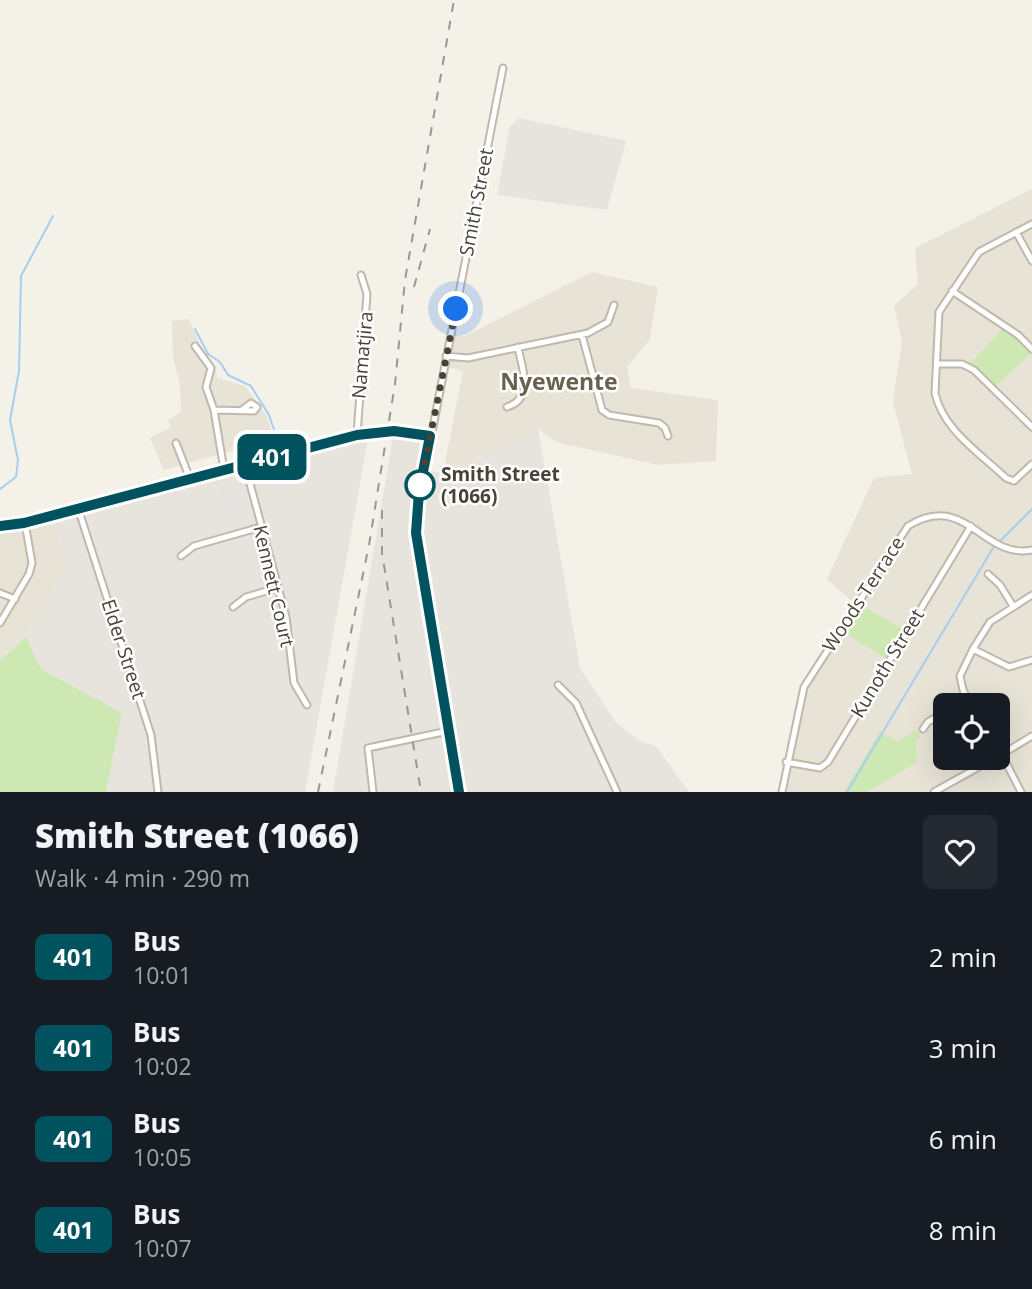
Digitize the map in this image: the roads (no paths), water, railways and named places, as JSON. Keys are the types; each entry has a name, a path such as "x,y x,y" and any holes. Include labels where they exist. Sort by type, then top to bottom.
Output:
{"street":[{"name":"Smith Street","path":"459,792 416,533 419,492 503,68"},
{"path":"1032,224 979,252 939,312 935,393 938,406 953,428 1010,481 1017,479 1032,464"},
{"path":"1016,232 1032,261"},
{"name":"Namatjira","path":"357,435 367,301 366,286 361,275"},
{"path":"952,291 1018,335 1032,349"},
{"path":"446,356 468,358 582,335 605,324 611,317 614,305"},
{"path":"582,335 602,410 608,415 659,423 668,436"},
{"path":"195,346 211,368 206,387 215,410 224,470"},
{"path":"507,407 521,400 525,390 518,347"},
{"path":"938,364 962,364 974,369 1032,427"},
{"path":"215,410 243,409"},
{"path":"0,526 24,523 357,435 394,431 430,436"},
{"path":"176,443 190,479"},
{"name":"Kennett Court","path":"245,464 286,617 295,683 307,705"},
{"name":"Elder Street","path":"78,508 151,735 158,792"},
{"name":"Woods Terrace","path":"782,792 786,762 804,687 901,533 923,517 949,515 1003,545 1023,552 1032,550"},
{"path":"0,623 32,564 24,523"},
{"name":"Kunoth Street","path":"786,762 820,768 825,765 971,526"},
{"path":"181,556 194,546 261,527"},
{"path":"988,574 1000,585 1013,606"},
{"path":"233,607 246,597 277,588"},
{"path":"0,593 15,599"},
{"path":"965,693 960,676 990,622 1032,595"},
{"path":"973,649 1009,667 1032,660"},
{"path":"558,685 576,702 617,792"},
{"path":"923,729 933,719"},
{"path":"373,792 368,748 448,731"},
{"path":"1010,749 1032,736"},
{"path":"937,791 974,770"},
{"path":"1007,770 1021,792"}],"waterway":[{"path":"0,489 16,477 18,460 10,420 19,371 21,276 53,216"},
{"path":"195,329 208,354 220,362 228,375 251,386 269,415 279,444"},
{"path":"847,792 993,548 1032,509"}],"railway":[{"path":"318,792 369,545 395,384 405,280 454,0"},
{"path":"414,287 430,229"},
{"path":"382,510 382,553 421,792"}],"place":[{"name":"Smith Street (1066)","path":"420,485"}],"district":[{"name":"Nyewente","path":"559,382"}]}
